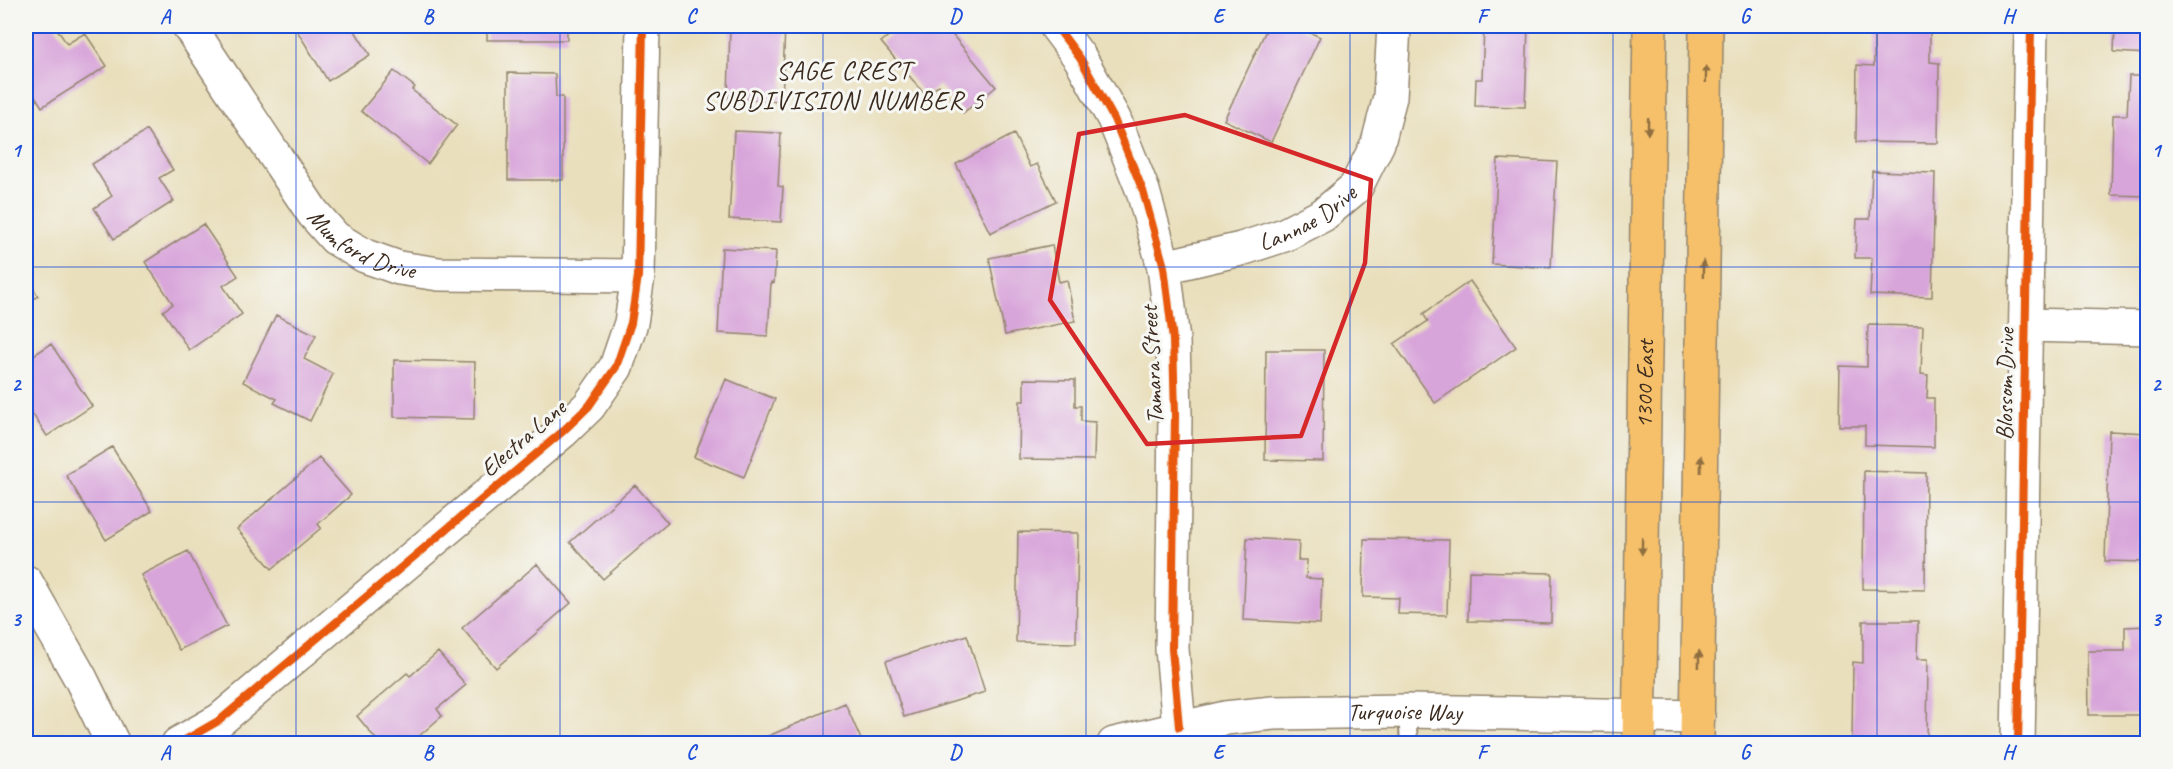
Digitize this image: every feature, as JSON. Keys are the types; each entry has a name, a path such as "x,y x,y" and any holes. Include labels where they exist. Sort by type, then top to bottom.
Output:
{"main road":[{"name":"1300 East","path":"1639,730 1650,26"},
{"path":"1698,730 1706,26"}],"street":[{"name":"Mumford Drive","path":"189,26 313,213 335,238 365,256 399,268 439,274 638,276"},
{"name":"Electra Lane","path":"178,744 220,720 562,432 589,405 616,367 631,323 638,276 643,26"},
{"name":"Tamara Street","path":"1056,26 1080,58 1114,119 1143,191 1164,267 1173,340 1175,415 1172,649 1179,735"},
{"name":"Lannae Drive","path":"1164,267 1241,249 1284,235 1323,215 1356,187 1377,142 1390,97 1394,26"},
{"name":"Blossom Drive","path":"2018,744 2031,26"},
{"path":"2026,325 2148,328"},
{"path":"26,582 81,680 113,744"},
{"name":"Turquoise Way","path":"1114,744 1179,735 1225,718 1273,713 1407,711 1639,730 1698,730"}],"lane":[{"path":"1407,711 1409,744"}],"highlighted area":[{"path":"1185,115 1371,180 1365,263 1301,436 1147,444 1050,300 1079,134"}],"building":[{"path":"55,26 67,44 85,33 107,66 42,107 26,82 26,27"},
{"path":"294,26 352,26 370,55 328,81"},
{"path":"487,26 567,26 567,40 487,40"},
{"path":"730,26 785,26 782,101 728,99"},
{"path":"901,26 945,26 996,87 963,113 939,85 926,96 881,42"},
{"path":"1268,26 1295,26 1320,37 1271,142 1224,120"},
{"path":"1484,26 1528,26 1525,107 1475,106 1476,79 1482,79"},
{"path":"1874,26 1930,26 1930,62 1939,63 1938,143 1856,142 1857,65 1874,66"},
{"path":"2115,26 2148,26 2148,54 2114,52"},
{"path":"394,71 415,87 412,90 457,125 428,164 361,111"},
{"path":"508,73 555,74 556,97 563,97 563,180 508,180"},
{"path":"2129,76 2148,76 2148,196 2111,195 2113,115 2127,115"},
{"path":"147,130 173,170 159,178 174,201 114,239 94,208 112,196 92,164"},
{"path":"734,131 781,133 778,186 783,187 781,222 729,219"},
{"path":"1014,134 1030,167 1037,164 1056,201 990,233 956,164"},
{"path":"1498,159 1557,162 1551,268 1492,264"},
{"path":"1872,171 1935,173 1932,297 1870,295 1872,258 1855,258 1857,219 1870,219"},
{"path":"203,224 238,276 223,286 242,314 189,350 163,311 173,304 145,262"},
{"path":"1052,245 1059,282 1067,280 1075,321 1005,335 989,258"},
{"path":"722,248 776,251 774,283 771,282 768,336 718,333"},
{"path":"26,275 38,296 26,304"},
{"path":"1470,281 1516,347 1435,403 1394,344 1428,321 1423,314"},
{"path":"276,315 316,335 304,359 333,374 310,421 274,403 277,399 243,382"},
{"path":"1868,325 1923,326 1921,374 1928,375 1927,398 1934,398 1934,447 1865,445 1865,426 1839,426 1840,366 1867,367"},
{"path":"51,344 92,406 47,436 26,404 26,360"},
{"path":"1266,350 1324,350 1323,461 1265,460"},
{"path":"394,360 475,362 474,419 394,417"},
{"path":"726,379 775,399 744,477 694,457"},
{"path":"1024,379 1075,380 1075,406 1081,406 1081,421 1095,422 1094,460 1019,459 1020,401 1024,401"},
{"path":"2109,431 2148,433 2148,562 2105,561"},
{"path":"112,447 152,511 106,540 66,475"},
{"path":"319,458 351,495 318,524 321,528 272,569 237,529"},
{"path":"1864,471 1926,473 1925,590 1863,589"},
{"path":"635,485 668,523 603,579 570,542"},
{"path":"1018,532 1078,533 1076,643 1016,642"},
{"path":"1247,538 1299,541 1298,560 1307,560 1306,578 1322,579 1320,624 1243,620"},
{"path":"1364,539 1449,540 1447,615 1398,614 1399,598 1363,597"},
{"path":"188,551 227,626 179,650 141,575"},
{"path":"537,564 571,603 496,668 462,628"},
{"path":"1469,571 1552,573 1551,623 1468,621"},
{"path":"1863,621 1918,621 1917,659 1928,659 1927,744 1852,743 1853,662 1863,663"},
{"path":"2148,626 2148,715 2089,715 2088,651 2125,651 2125,627"},
{"path":"967,635 985,692 904,717 886,661"},
{"path":"438,652 466,685 437,709 442,716 418,737 424,744 380,744 357,716 407,673 410,676"},
{"path":"845,703 863,744 769,744 766,737"}],"cycle path":[{"path":"178,744 220,720 562,432 589,406 616,367 631,323 638,276 643,26"},
{"path":"1056,26 1080,58 1114,119 1143,191 1164,267 1173,340 1175,415 1172,649 1179,727"},
{"path":"2018,744 2031,26"}],"district":[{"name":"SAGE CREST SUBDIVISION NUMBER 5","path":"844,85"}]}
